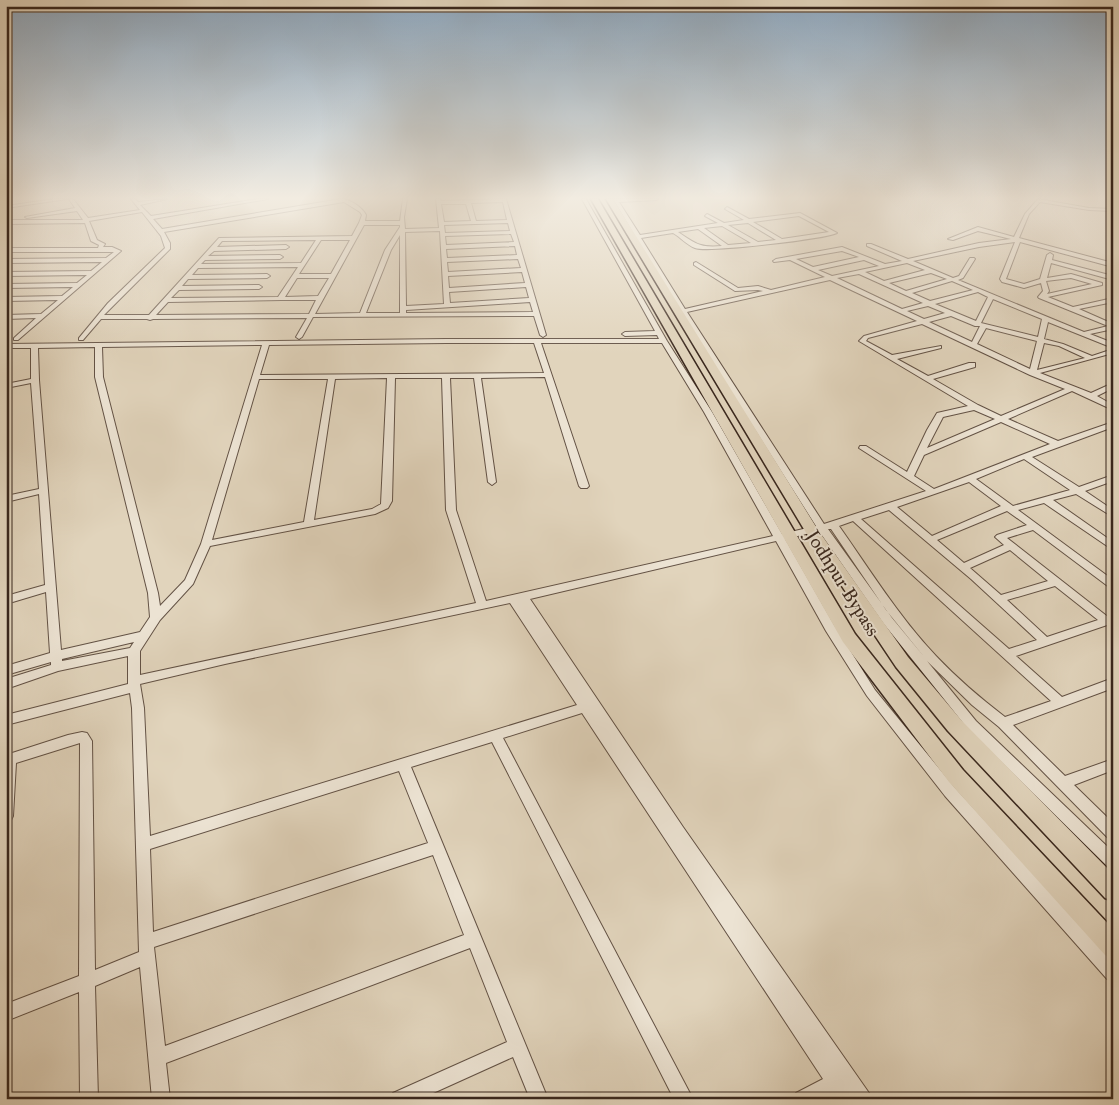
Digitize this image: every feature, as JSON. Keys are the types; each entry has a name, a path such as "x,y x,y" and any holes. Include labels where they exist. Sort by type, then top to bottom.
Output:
{"highway":[{"name":"Jodhpur Bypass","path":"624,251 727,425 784,537 850,638 951,769 1113,947"},
{"path":"642,251 662,288 822,528 851,589 927,694 986,760 1113,890"}],"street":[{"path":"6,273 35,251"},
{"path":"16,339 117,251"},
{"path":"81,339 98,317 165,251"},
{"path":"150,318 211,251"},
{"path":"251,299 284,251"},
{"path":"280,299 312,251"},
{"path":"299,337 346,251"},
{"path":"362,316 388,251"},
{"path":"402,251 403,312"},
{"path":"443,251 448,305"},
{"path":"518,251 536,314 548,375 584,486"},
{"path":"613,251 662,337 784,537 830,628 871,693 950,792 1113,973"},
{"path":"646,251 822,528 899,636 972,725 1113,862"},
{"path":"776,261 793,260 835,251"},
{"path":"846,251 885,266"},
{"path":"883,251 1113,346"},
{"path":"684,311 954,251"},
{"path":"1013,251 1003,279 1013,284 1024,286 1043,280 1071,276 1100,284"},
{"path":"1041,296 1046,291 1043,280 1051,251"},
{"path":"1061,251 1113,265"},
{"path":"205,258 280,257"},
{"path":"444,260 520,257"},
{"path":"812,269 864,258"},
{"path":"906,293 955,280 964,274 972,259"},
{"path":"6,261 108,260"},
{"path":"793,260 1033,373 1073,388 1113,408"},
{"path":"1049,261 1113,278"},
{"path":"845,262 883,283 950,314 981,325 1062,345 1092,358"},
{"path":"696,264 737,290 758,288 771,292"},
{"path":"197,266 302,265"},
{"path":"445,274 524,270"},
{"path":"883,283 930,270"},
{"path":"6,273 93,273"},
{"path":"188,277 267,276"},
{"path":"296,276 332,276"},
{"path":"1041,296 1113,282"},
{"path":"6,286 79,285"},
{"path":"446,290 528,285"},
{"path":"178,288 259,286"},
{"path":"901,311 930,305 980,290"},
{"path":"973,345 992,295"},
{"path":"1041,296 1063,312"},
{"path":"6,299 63,298"},
{"path":"167,300 321,298"},
{"path":"98,317 362,316 448,305 532,300"},
{"path":"1033,373 1048,319 1073,309 1113,300"},
{"path":"1073,309 1113,326"},
{"path":"403,312 536,314"},
{"path":"950,314 866,337 862,340 975,407 1059,445"},
{"path":"6,317 43,316"},
{"path":"1083,334 1113,326"},
{"path":"6,340 299,337 540,338"},
{"path":"6,346 662,337"},
{"path":"161,1099 147,949 138,708 134,684 134,651 156,617 180,594 189,582 206,544 266,343"},
{"path":"98,345 99,377 154,593 156,617"},
{"path":"34,346 34,380 52,587 56,662"},
{"path":"890,358 939,347"},
{"path":"1033,373 1113,351"},
{"path":"926,379 972,365"},
{"path":"257,377 548,375"},
{"path":"206,544 375,511 385,506 387,501 392,376"},
{"path":"446,376 451,510 482,605"},
{"path":"477,376 492,482"},
{"path":"309,523 332,377"},
{"path":"6,380 34,380"},
{"path":"6,386 34,380"},
{"path":"1091,396 1113,385"},
{"path":"922,452 1073,388"},
{"path":"909,477 922,452 923,445 940,415 975,407"},
{"path":"6,720 134,684 822,528 970,479 1025,456 1113,424"},
{"path":"863,448 933,492"},
{"path":"1025,456 1113,514"},
{"path":"970,479 1113,585"},
{"path":"930,540 1010,508 1046,500 1111,480"},
{"path":"6,499 44,490"},
{"path":"1046,500 1113,547"},
{"path":"890,506 1000,599 1004,606 1045,641"},
{"path":"855,518 1060,702"},
{"path":"1034,526 1000,537 1056,582 1109,620"},
{"path":"822,528 890,607 930,658 976,702 1003,722 1113,833"},
{"path":"963,567 1011,546"},
{"path":"1000,599 1056,582"},
{"path":"6,600 52,587"},
{"path":"518,598 586,707 842,1079 863,1099"},
{"path":"518,598 678,832 842,1079 847,1099"},
{"path":"1008,654 1109,620"},
{"path":"6,684 56,662 145,635"},
{"path":"6,671 134,651"},
{"path":"1003,722 1113,684"},
{"path":"143,845 586,707"},
{"path":"495,736 684,1099"},
{"path":"6,816 8,760 68,740 82,737 86,741 89,1099"},
{"path":"403,764 539,1099"},
{"path":"1063,783 1113,764"},
{"path":"6,1013 88,981 147,949 437,847"},
{"path":"158,1057 474,939"},
{"path":"399,1099 517,1046"},
{"path":"802,1099 842,1079"}]}
